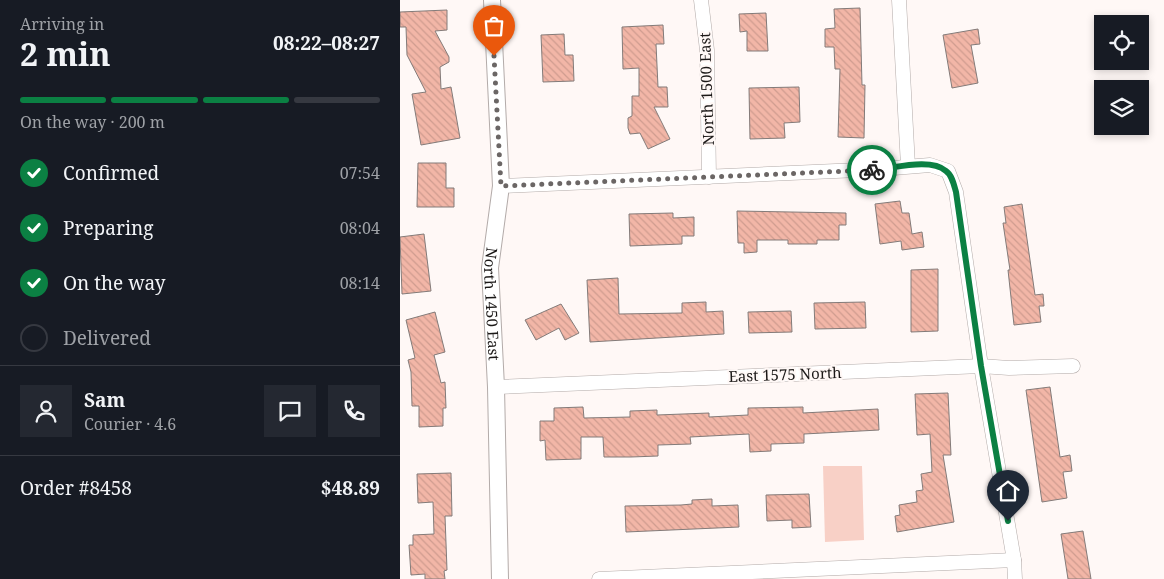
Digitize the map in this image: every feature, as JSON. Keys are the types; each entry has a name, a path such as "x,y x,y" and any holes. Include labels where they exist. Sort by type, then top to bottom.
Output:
{"street":[{"name":"North 1450 East","path":"492,0 501,186 490,268 496,387 500,579"},
{"name":"North 1500 East","path":"700,0 707,50 709,178"},
{"path":"899,0 908,166"},
{"path":"501,186 709,178 930,165 948,171 956,192 981,366 1014,560 1015,579"},
{"name":"East 1575 North","path":"496,387 981,366 1009,368 1073,366"},
{"path":"599,579 685,577 1014,560"}],"shaded area":[{"path":"823,466 862,466 864,540 825,542"}],"building":[{"path":"860,8 862,85 865,85 864,138 838,137 840,69 835,69 834,47 825,47 825,29 835,28 834,9"},
{"path":"447,10 447,30 435,31 449,57 449,62 440,67 441,89 451,87 460,138 421,145 412,94 426,92 407,55 406,27 400,27 400,12"},
{"path":"766,13 768,51 747,51 747,31 740,32 739,14"},
{"path":"663,25 664,44 656,44 658,87 667,87 668,107 654,107 670,139 648,149 640,133 630,134 628,128 628,118 632,116 632,96 639,96 639,68 623,69 622,27"},
{"path":"978,29 980,44 971,45 978,83 952,88 943,35"},
{"path":"564,34 565,55 573,55 574,81 543,82 541,35"},
{"path":"799,87 800,122 784,123 785,138 750,139 749,88"},
{"path":"418,163 446,163 446,188 454,188 454,207 417,207"},
{"path":"900,201 902,213 909,213 912,234 922,232 924,247 902,250 901,241 880,244 875,204"},
{"path":"1022,204 1035,295 1043,294 1044,306 1039,306 1041,322 1014,325 1008,270 1010,270 1003,223 1006,223 1004,207"},
{"path":"737,211 846,213 846,225 839,225 839,240 817,240 817,244 788,244 788,240 757,240 757,252 744,253 744,243 738,243"},
{"path":"673,213 673,218 694,217 694,236 682,236 682,244 630,246 629,214"},
{"path":"424,234 431,291 402,294 400,237"},
{"path":"938,269 938,331 911,332 911,270"},
{"path":"618,278 619,314 682,313 682,303 706,302 706,312 723,311 724,334 590,342 587,280"},
{"path":"865,302 866,328 815,329 814,303"},
{"path":"561,304 579,333 565,340 559,328 536,340 525,320"},
{"path":"791,311 792,332 749,333 748,312"},
{"path":"435,312 445,352 434,355 441,383 445,382 446,408 443,408 443,426 419,427 419,406 412,406 411,372 408,360 415,358 406,320"},
{"path":"1050,387 1060,457 1070,455 1072,471 1063,472 1067,498 1042,502 1026,390"},
{"path":"948,393 951,455 943,455 954,522 897,532 895,516 900,515 899,505 917,502 916,491 923,490 921,474 932,472 930,434 917,435 915,394"},
{"path":"583,407 584,418 630,417 630,411 657,410 657,415 709,413 709,417 748,415 748,408 803,407 803,413 878,409 879,430 804,434 804,443 771,444 771,451 750,452 749,434 690,437 691,444 658,445 658,456 631,457 604,457 603,437 581,437 581,459 546,460 545,440 540,441 540,421 554,421 554,408"},
{"path":"451,473 452,516 445,516 447,570 444,571 445,579 425,579 425,574 411,575 409,545 413,545 413,535 434,534 433,502 418,503 417,474"},
{"path":"809,494 811,527 792,528 792,520 767,521 766,495"},
{"path":"712,499 712,506 738,505 739,527 626,532 625,506 681,505 692,504 692,500"},
{"path":"1083,531 1091,579 1068,579 1061,534"}],"way so far":[{"path":"494,56 501,186 872,170"}],"route":[{"path":"872,170 930,165 948,171 952,179 956,192 981,366 1008,521"}]}
